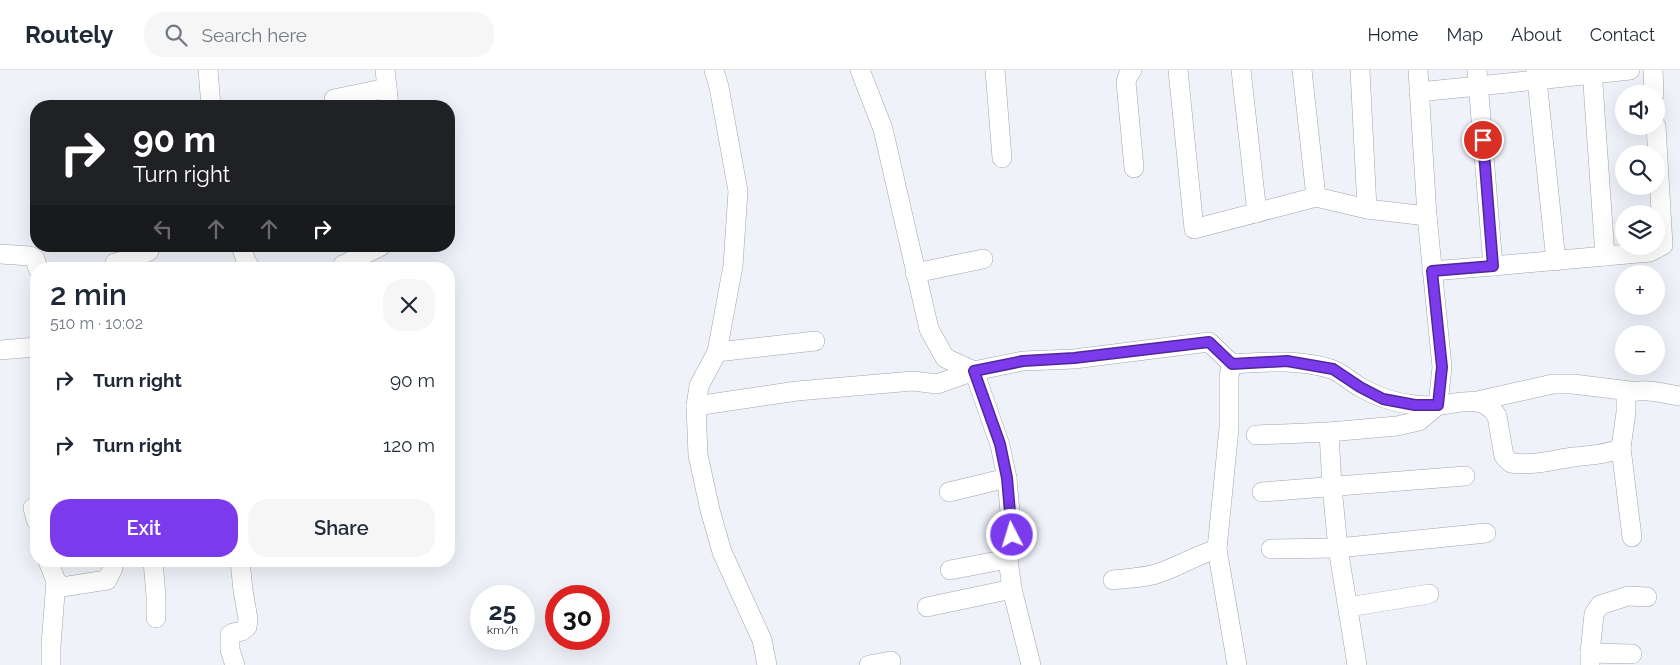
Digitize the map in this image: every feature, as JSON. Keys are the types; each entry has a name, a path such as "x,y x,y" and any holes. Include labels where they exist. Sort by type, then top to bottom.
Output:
{"street":[{"path":"208,70 210,100"},
{"path":"714,70 719,87 738,192 733,266 716,352 699,386 696,406 698,455 710,510 722,552 762,640 767,665"},
{"path":"860,70 883,129 928,329 945,358 974,371 1000,444 1007,478 1012,535 1008,559 1012,589 1031,665"},
{"path":"995,70 1002,158"},
{"path":"1132,70 1126,82 1134,168"},
{"path":"1178,70 1194,229 1316,197 1367,209 1427,216"},
{"path":"1241,70 1257,213"},
{"path":"1302,70 1316,197"},
{"path":"1360,70 1367,209"},
{"path":"1256,435 1329,432 1397,426 1419,421 1438,405 1442,367 1427,216 1418,70"},
{"path":"1419,92 1477,78 1630,70"},
{"path":"1653,70 1654,85"},
{"path":"1593,72 1605,256"},
{"path":"1536,75 1556,261"},
{"path":"1477,78 1493,266"},
{"path":"334,99 387,88"},
{"path":"1432,271 1650,252 1663,245 1657,135"},
{"path":"118,262 147,252"},
{"path":"347,262 364,252"},
{"path":"0,254 30,256 36,262"},
{"path":"916,273 983,259"},
{"path":"716,352 815,341"},
{"path":"696,406 797,391 913,380 937,384 974,371 1023,361 1074,358 1209,342 1232,364 1287,361 1333,369 1360,387 1383,399 1415,405 1477,401 1553,384 1573,384 1630,391 1639,390 1680,396"},
{"path":"0,350 30,348"},
{"path":"1232,364 1229,376 1229,428 1217,548 1237,665"},
{"path":"1630,391 1626,396 1626,412 1621,448 1632,537"},
{"path":"1477,401 1486,405 1497,416 1504,456 1511,464 1528,465 1576,456 1597,455 1621,448"},
{"path":"1329,432 1338,548 1357,665"},
{"path":"1262,492 1465,476"},
{"path":"949,492 1007,478"},
{"path":"1271,549 1338,548 1486,533"},
{"path":"1113,580 1146,577 1217,548"},
{"path":"950,570 1008,559"},
{"path":"50,567 56,581 62,587 107,580 113,567"},
{"path":"154,567 156,618"},
{"path":"235,665 230,650 230,635 242,632 247,627 248,619 242,590 240,567"},
{"path":"51,665 56,581"},
{"path":"927,607 1012,589"},
{"path":"1348,607 1429,594"},
{"path":"1632,654 1590,659 1594,614 1600,605 1628,596 1647,597"},
{"path":"869,665 891,661"}],"route":[{"path":"1012,535 1007,478 1000,444 974,371 1023,361 1074,358 1209,342 1232,364 1287,361 1333,369 1360,387 1383,399 1415,405 1438,405 1442,367 1432,271 1493,266 1483,140"}]}
